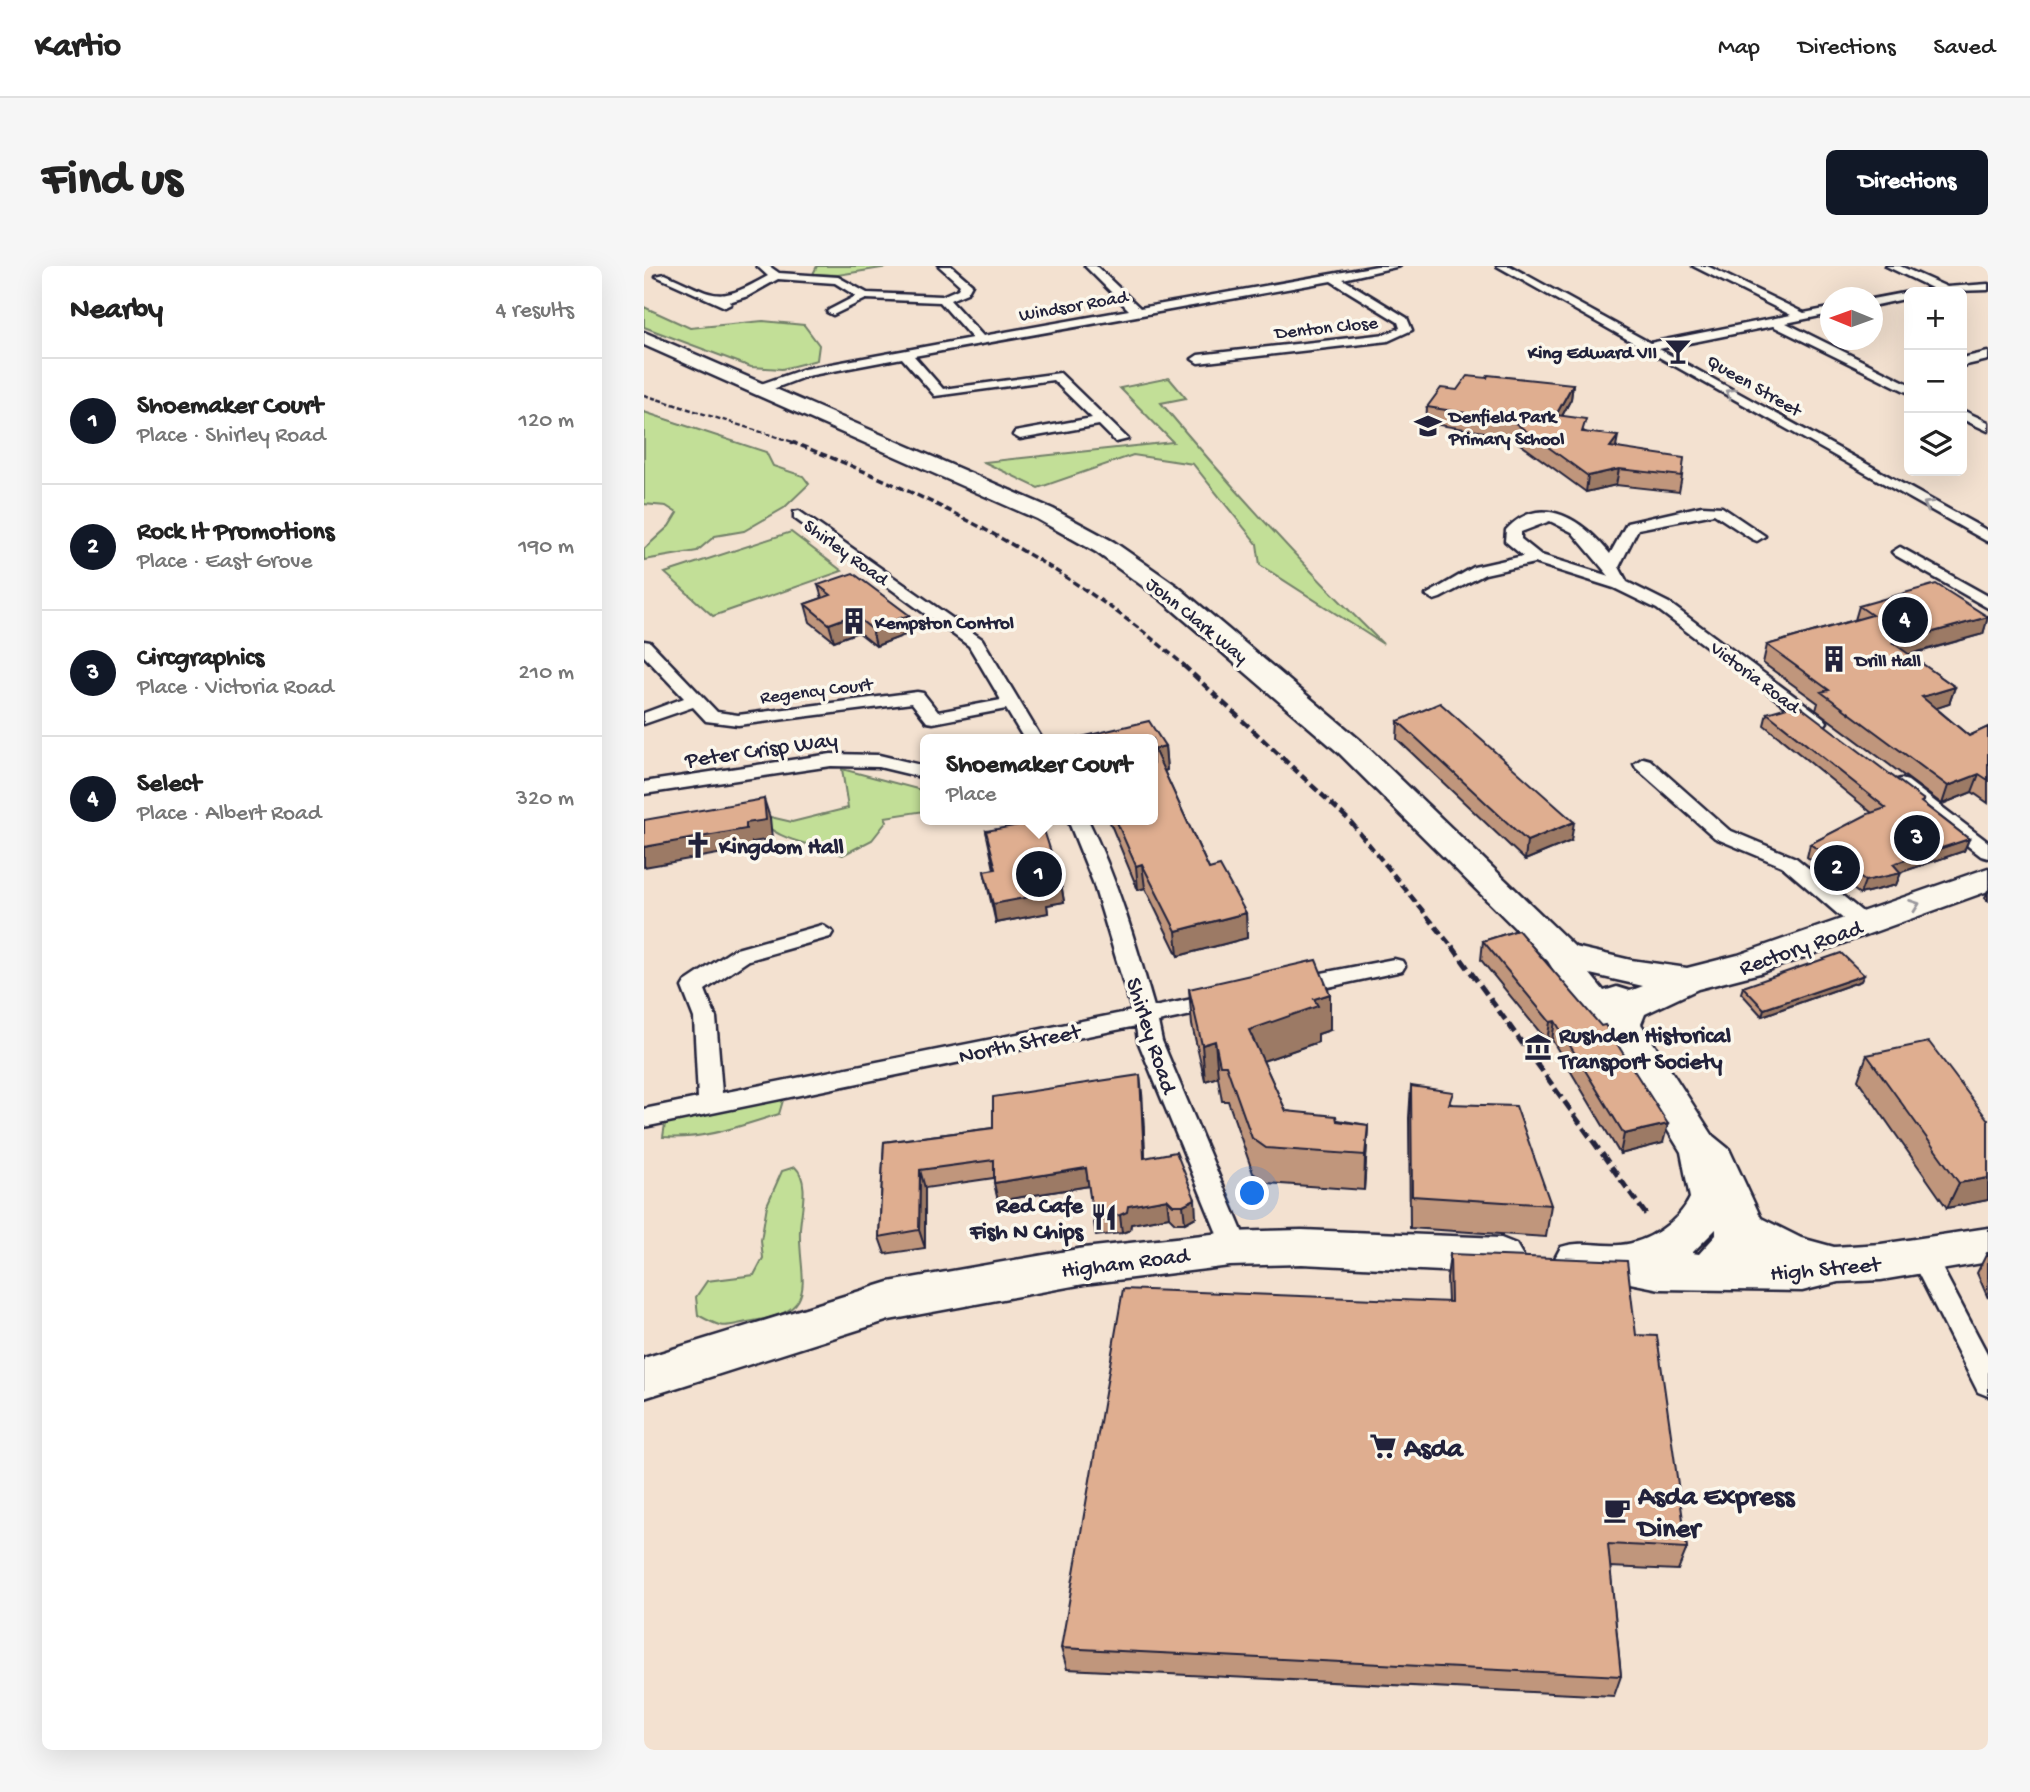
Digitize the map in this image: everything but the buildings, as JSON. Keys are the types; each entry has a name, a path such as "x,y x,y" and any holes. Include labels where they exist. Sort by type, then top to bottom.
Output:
{"main road":[{"name":"John Clark Way","path":"644,338 1045,514 1105,547 1168,592 1350,747 1563,956"},
{"name":"Rectory Road","path":"1622,1024 1631,1006 1687,980 1747,965 1988,880"},
{"path":"1563,956 1631,972 1687,980"},
{"path":"1563,956 1576,984 1598,1008 1622,1024 1699,1147 1711,1198 1741,1227 1789,1252 1838,1264"},
{"path":"1699,1147 1715,1160 1740,1210 1741,1227 1732,1247 1709,1272"},
{"path":"1620,1263 1683,1239 1704,1216 1711,1198"},
{"name":"High Street","path":"1620,1263 1660,1271 1802,1273 1838,1264 1923,1257 1988,1245"},
{"name":"Higham Road","path":"644,1378 889,1301 1084,1266 1230,1249 1321,1247 1620,1263"}],"street":[{"path":"762,266 776,276 838,280 864,296 943,299 963,291 966,284 944,266"},
{"path":"1090,266 1136,311"},
{"name":"Windsor Road","path":"760,389 804,373 979,339 1395,266"},
{"name":"Queen Street","path":"1502,266 1988,537"},
{"path":"1698,266 1803,317"},
{"path":"1891,266 1938,287"},
{"path":"661,276 721,302 744,294 776,276"},
{"name":"Denton Close","path":"1198,359 1388,337 1406,330 1403,320 1334,277"},
{"path":"1967,288 1988,287"},
{"path":"833,312 864,296"},
{"path":"1883,301 1904,296"},
{"path":"943,299 979,339"},
{"path":"1650,347 1820,313"},
{"path":"1774,323 1904,386"},
{"path":"904,354 940,393 1056,376 1121,439"},
{"path":"1967,361 1988,356"},
{"path":"1891,379 1904,376"},
{"path":"1967,416 1988,427"},
{"path":"1020,435 1102,420"},
{"path":"1699,499 1757,536"},
{"path":"1612,566 1632,526 1702,510 1717,510"},
{"name":"Shirley Road","path":"799,515 976,643 1030,734"},
{"name":"Victoria Road","path":"1620,585 1612,566 1572,522 1555,517 1532,521 1514,530 1512,535 1516,545 1536,558 1620,585 1663,606 1832,733"},
{"path":"1899,552 1988,603"},
{"path":"1434,595 1480,570 1536,558"},
{"name":"Regency Court","path":"644,646 712,717 738,720 917,697 933,718 1011,703"},
{"path":"644,719 695,700"},
{"name":"Peter Crisp Way","path":"644,788 831,760 879,761 920,771"},
{"path":"1643,764 1722,835 1789,862 1863,924"},
{"path":"1885,773 1988,852"},
{"name":"Shirley Road","path":"1080,825 1091,846 1146,1016 1150,1041 1229,1231 1230,1249"},
{"path":"711,1105 705,1018 693,986 741,955 822,932"},
{"path":"1277,990 1394,966"},
{"name":"North Street","path":"644,1118 1238,998"},
{"path":"1923,1257 1988,1383"}],"green space":[{"path":"817,266 894,266 838,275 813,274"},
{"path":"644,307 690,328 763,321 804,325 819,345 817,360 782,369 751,367 644,327"},
{"path":"1169,378 1186,398 1161,403 1269,526 1383,644 1260,565 1257,544 1193,464 1133,455 1038,488 984,462 1173,442 1120,388"},
{"path":"644,412 766,452 773,466 803,476 809,484 784,508 744,531 715,536 697,551 644,560 644,549 669,526 677,513 666,506 644,504"},
{"path":"791,532 842,571 713,616 665,573"},
{"path":"842,769 920,790 920,812 885,817 887,821 872,840 843,855 780,835 764,823 766,816 792,822 848,808"},
{"path":"765,1087 784,1097 779,1114 707,1134 663,1137 666,1117 690,1104 713,1096"},
{"path":"795,1167 800,1173 803,1188 800,1247 803,1277 798,1301 790,1309 775,1316 730,1326 714,1323 698,1315 696,1297 707,1281 754,1275 763,1258 761,1240 767,1205 782,1171"}],"railway":[{"path":"644,395 796,443"},
{"path":"791,442 896,485 998,537 1095,597 1185,666"},
{"path":"1183,665 1350,821 1453,948"},
{"path":"1452,946 1647,1216"}],"place":[{"name":"King Edward VII","path":"1678,351"},
{"name":"Denfield Park Primary School","path":"1428,426"},
{"name":"Select","path":"1905,620"},
{"name":"Kempston Control","path":"854,621"},
{"name":"Drill Hall","path":"1834,659"},
{"name":"Circgraphics","path":"1917,838"},
{"name":"Kingdom Hall","path":"698,845"},
{"name":"Rock It Promotions","path":"1837,868"},
{"name":"Shoemaker Court","path":"1039,874"},
{"name":"Rushden Historical Transport Society","path":"1538,1047"},
{"name":"Red Cafe Fish N Chips","path":"1104,1217"},
{"name":"Asda","path":"1383,1446"},
{"name":"Asda Express Diner","path":"1617,1510"}]}
